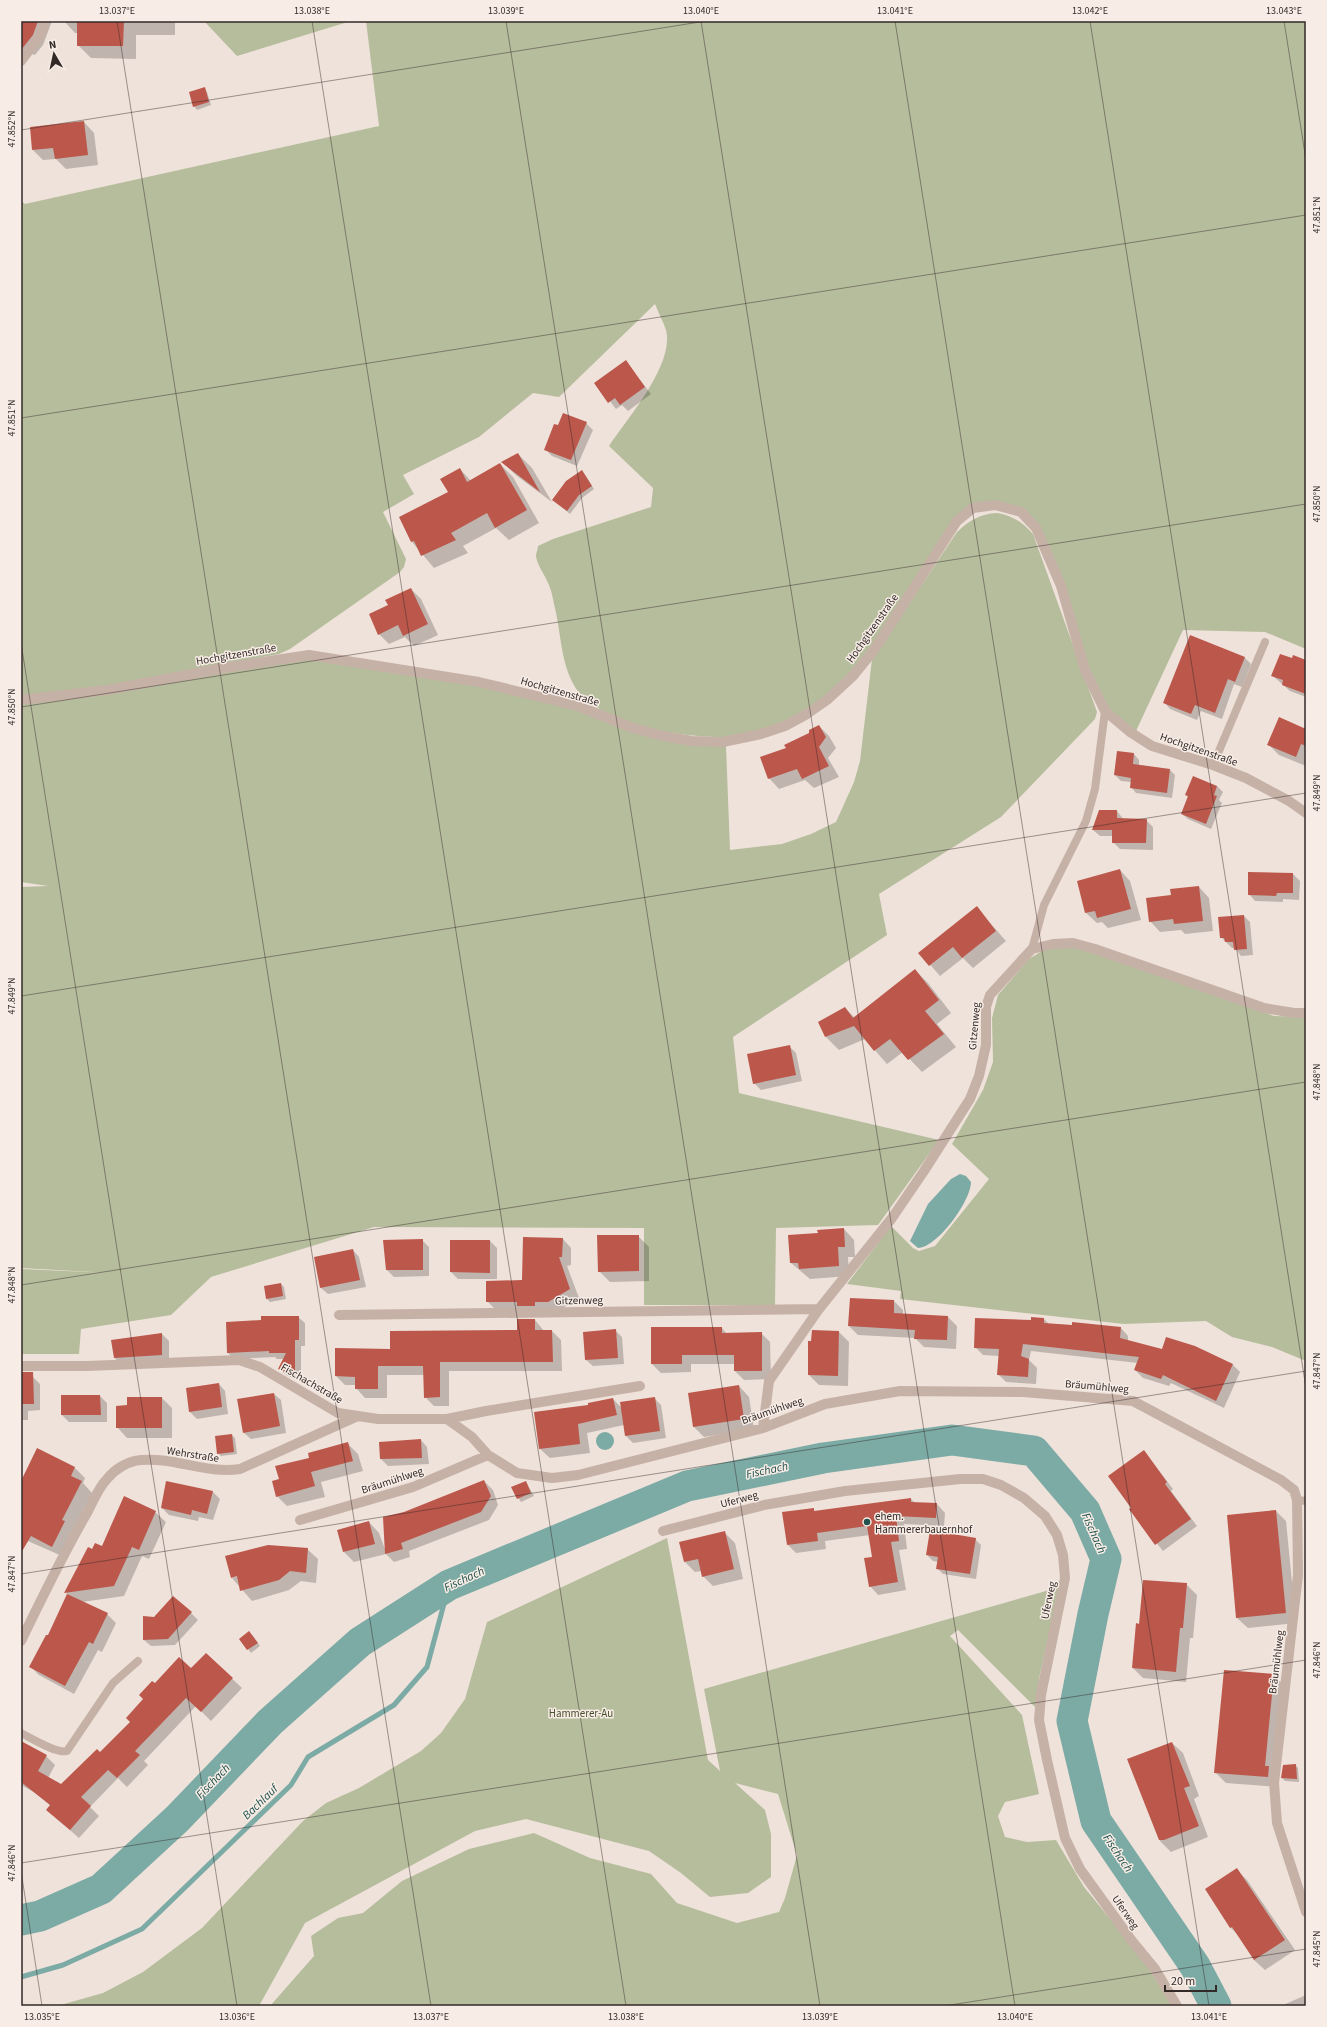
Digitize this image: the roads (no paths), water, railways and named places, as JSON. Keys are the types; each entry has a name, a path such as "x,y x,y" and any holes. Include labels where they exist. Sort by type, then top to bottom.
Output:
{"street":[{"path":"21,61 39,37 46,21"},
{"name":"Hochgitzenstraße","path":"21,700 108,690 224,668 309,655 479,682 578,706 633,728 663,736 692,741 722,742 761,734 785,726 807,714 827,700 853,676 874,650 957,521 973,508 995,505 1022,512 1036,528 1061,586 1085,670 1105,711 1130,732 1152,746 1213,765 1246,778 1289,801 1306,813"},
{"path":"1032,949 1053,944 1073,943 1095,949 1264,1008 1294,1013 1306,1013"},
{"name":"Gitzenweg","path":"763,1428 769,1382 819,1309 892,1218 970,1099 979,1076 986,1045 986,1007 990,995 1032,949"},
{"name":"Gitzenweg","path":"339,1315 819,1309"},
{"name":"Fischachstraße","path":"21,1366 87,1366 239,1360 260,1367 338,1413 378,1419 447,1420 486,1411 640,1386"},
{"name":"Bräumühlweg","path":"447,1420 472,1437 488,1455 517,1473 552,1478 578,1475 763,1428 825,1404 900,1391 1023,1392 1133,1401 1281,1480 1294,1490 1301,1500 1298,1575 1274,1783 1277,1823 1306,1912"},
{"name":"Wehrstraße","path":"21,1641 73,1536 106,1479 125,1464 139,1460 168,1460 204,1469 228,1471 240,1469 358,1416"},
{"name":"Bräumühlweg","path":"300,1520 412,1487 488,1455"},
{"name":"Uferweg","path":"663,1531 772,1504 845,1490 960,1479 983,1479 1001,1485 1024,1498 1044,1516 1057,1535 1063,1556 1065,1578 1041,1695 1039,1720 1046,1760 1065,1838 1080,1868 1132,1941 1155,1969 1177,2006"}],"lane":[{"path":"1213,765 1265,642"},
{"path":"1032,949 1044,904 1086,820 1095,789 1105,711"},
{"path":"21,1733 63,1752 67,1751 113,1683 138,1661"}],"water":[{"path":"960,1174 966,1176 971,1182 970,1190 959,1211 943,1232 926,1246 918,1248 910,1241 928,1204 951,1179"},
{"path":"605,1432 611,1435 614,1441 611,1447 605,1450 599,1447 596,1441 599,1435"}],"waterway":[{"name":"Fischach","path":"21,1920 40,1916 101,1889 177,1819 270,1722 360,1642 449,1585 687,1486 823,1458 952,1440 1034,1451 1085,1511 1106,1559 1093,1614 1072,1721 1096,1821 1195,1966 1216,2006"},
{"name":"Bachlauf","path":"21,1977 63,1965 142,1929 291,1785 308,1757 394,1705 427,1667 449,1585"}],"place":[{"name":"ehem. Hammererbauernhof","path":"867,1522"}],"park label":[{"name":"Hammerer-Au","path":"581,1713"}]}
